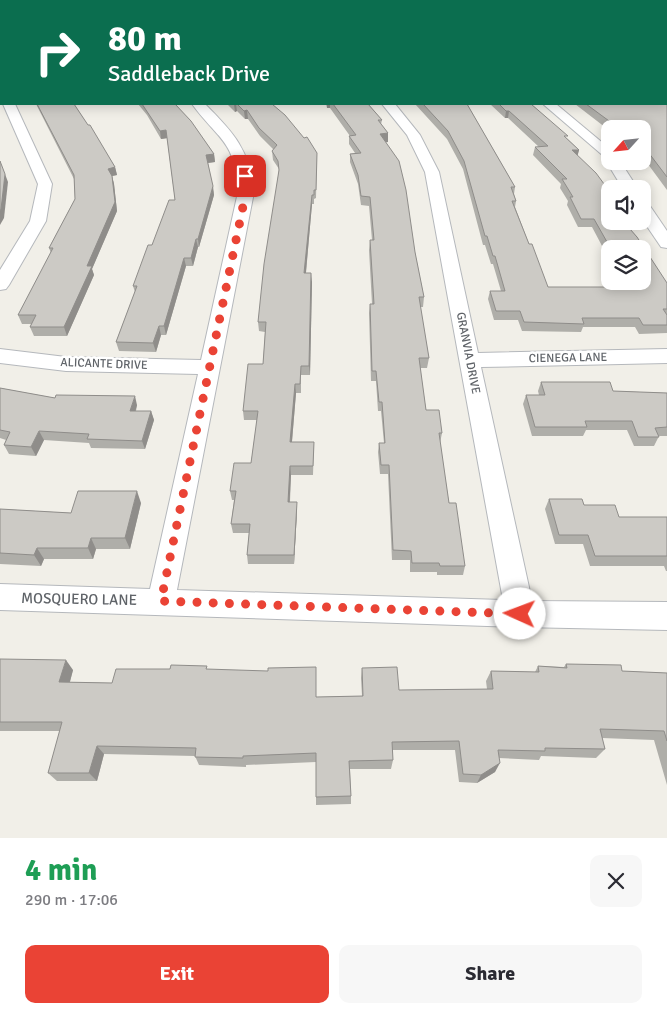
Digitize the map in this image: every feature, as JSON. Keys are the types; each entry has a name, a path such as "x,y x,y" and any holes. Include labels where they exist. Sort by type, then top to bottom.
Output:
{"street":[{"path":"0,285 38,221 45,184 9,105"},
{"path":"161,601 246,192 242,160 236,146 199,105"},
{"name":"GRANVIA DRIVE","path":"389,105 402,117 421,146 432,172 520,614"},
{"path":"550,105 601,148"},
{"path":"651,219 667,243"},
{"name":"ALICANTE DRIVE","path":"0,356 66,364 209,367"},
{"name":"CIENEGA LANE","path":"470,360 667,356"},
{"name":"MOSQUERO LANE","path":"0,597 520,614 667,616"}],"building":[{"path":"38,105 75,105 88,125 90,125 115,167 108,169 112,176 115,202 87,266 92,266 64,327 30,327 36,315 18,315 53,248 49,248 75,199 74,175"},
{"path":"143,105 176,105 191,121 214,154 206,155 213,186 191,258 184,258 164,326 159,326 153,343 116,342 137,286 133,286 148,245 152,245 169,200 175,200 166,130 160,131"},
{"path":"238,105 273,105 285,115 304,138 307,137 317,153 316,190 314,190 314,195 312,195 304,273 311,273 309,366 301,366 300,384 295,384 290,442 314,442 313,466 290,466 288,502 297,502 294,555 247,555 250,524 231,524 236,491 230,491 234,463 251,463 258,411 243,411 248,364 263,364 266,322 258,322 264,264 279,170 278,161 272,151 277,145 259,128 247,110 244,111"},
{"path":"334,105 369,105 382,120 378,120 388,133 380,134 399,161 406,190 424,297 419,297 429,358 419,358 426,410 439,410 442,433 439,433 449,503 456,503 465,566 440,566 439,563 412,563 411,551 393,550 389,465 381,465 379,443 385,443 382,402 379,402 376,371 372,371 370,304 374,304 370,240 374,240 370,197 361,196 358,175 350,154 361,153 349,136 356,135"},
{"path":"424,105 468,105 515,187 511,187 516,201 512,201 529,244 532,244 548,287 601,287 601,290 651,290 651,258 667,283 667,309 663,309 667,315 667,325 643,325 639,318 582,318 584,324 524,322 520,311 496,311 490,291 505,291 495,256 493,256 487,236 485,236 464,161 448,131"},
{"path":"500,105 532,105 568,136 564,136 579,150 572,150 601,180 601,230 631,230 639,240 606,240 594,219 581,219 570,197 573,197 562,179 567,179 535,147 548,146"},
{"path":"587,105 667,105 667,177 651,156 651,120 608,120"},
{"path":"0,161 5,174 0,211"},
{"path":"541,382 610,382 613,391 667,393 667,427 655,428 659,437 638,437 632,421 585,421 587,427 535,427 526,395 545,395"},
{"path":"0,388 55,398 56,395 135,396 130,411 151,411 142,441 87,439 89,434 39,431 31,447 4,445 10,432 0,430"},
{"path":"78,491 137,491 125,538 91,538 88,548 37,548 34,555 0,553 0,509 71,513"},
{"path":"549,499 582,499 584,505 615,505 619,517 667,517 667,556 595,556 588,535 559,535"},
{"path":"0,659 66,660 59,682 112,683 116,669 170,669 171,665 207,666 206,669 268,671 268,668 316,667 316,697 363,696 362,668 397,667 399,690 493,689 491,671 539,672 538,666 567,668 566,664 621,665 622,671 667,673 667,741 664,731 600,729 605,749 545,748 545,751 498,750 500,763 481,775 463,774 459,741 392,742 393,760 349,761 351,796 316,797 316,753 243,756 243,758 195,757 196,748 97,746 89,773 48,773 62,722 0,722"}],"route":[{"path":"245,176 246,192 161,601 520,614"}]}
